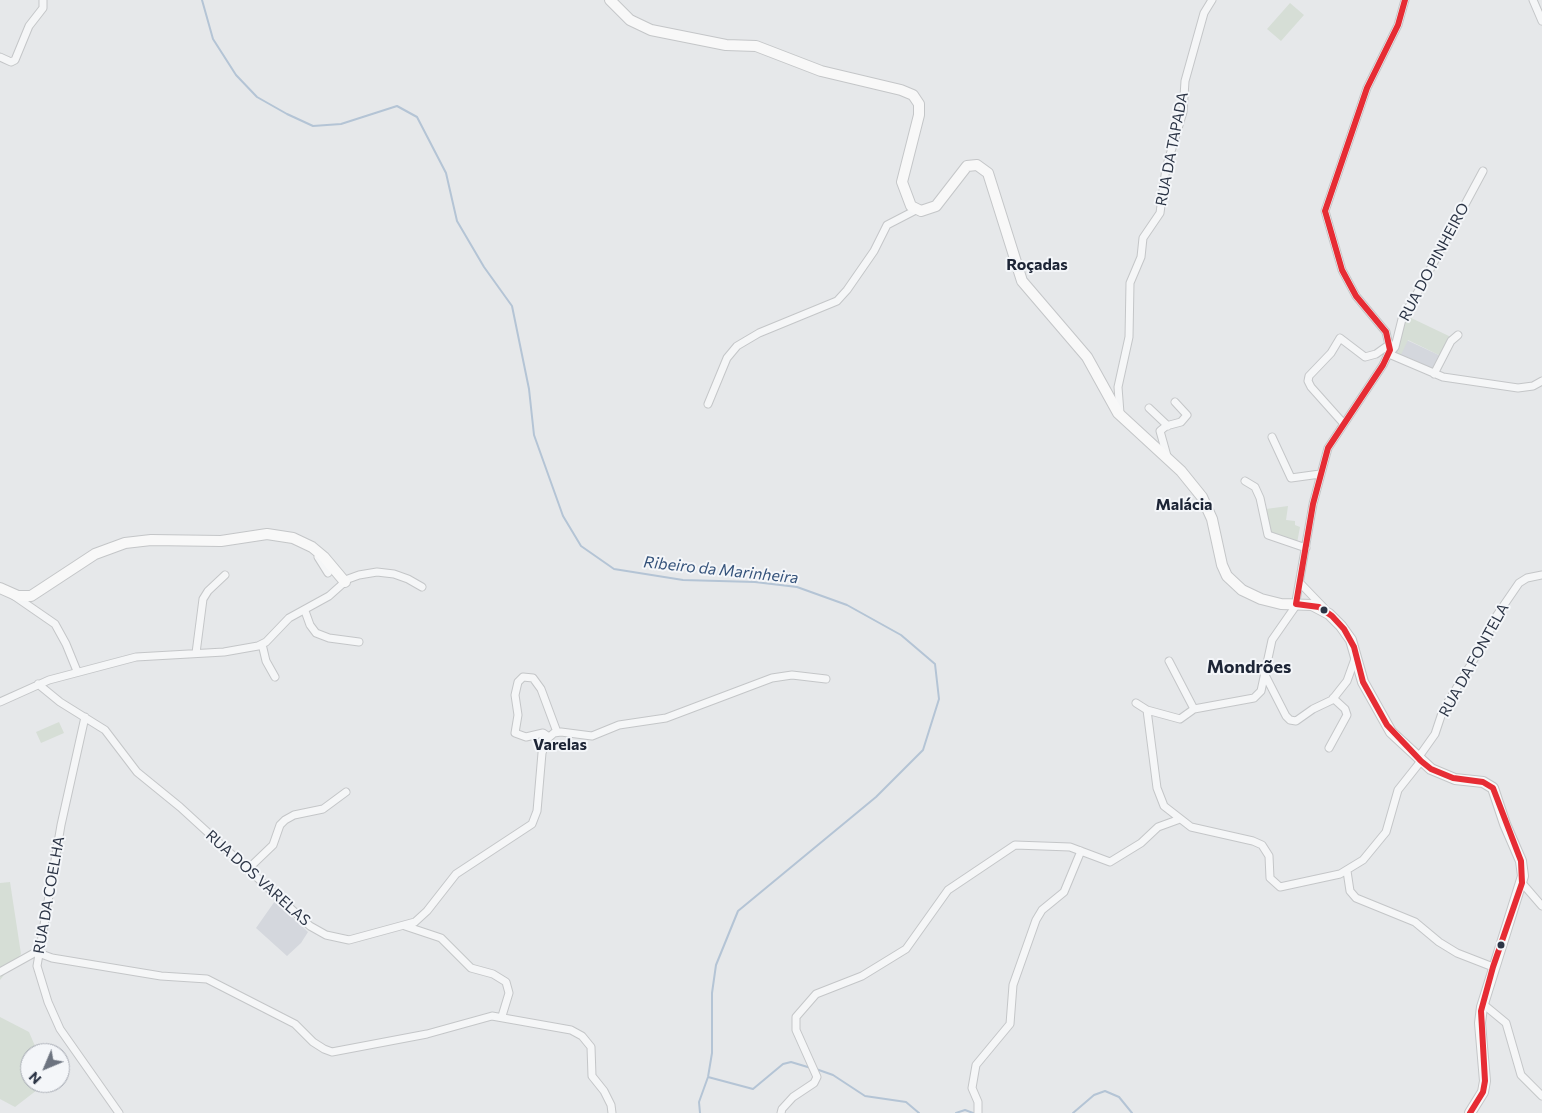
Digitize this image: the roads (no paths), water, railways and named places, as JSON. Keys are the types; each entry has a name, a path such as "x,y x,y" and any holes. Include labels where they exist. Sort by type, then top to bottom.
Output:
{"main road":[{"path":"610,0 630,20 651,30 729,46 756,46 821,71 901,90 913,95 918,101 920,112 902,182 908,202 916,210 923,211 938,204 967,166 977,166 988,172 1021,279 1090,361 1120,415 1191,482 1206,504 1214,526 1222,565 1227,576 1242,590 1258,598 1274,603 1316,606 1334,619 1349,636 1364,682 1387,725 1431,768 1453,778 1480,781 1493,788 1506,827 1521,861 1522,883 1493,967 1483,1004 1480,1024 1485,1081 1483,1092 1470,1113"},
{"path":"0,588 12,595 22,597 34,594 95,554 132,542 151,540 221,541 267,534 288,537 305,543 318,551 345,582"}],"street":[{"path":"0,57 11,62 16,58 29,26 43,8 43,0"},
{"name":"RUA DA TAPADA","path":"1120,415 1118,387 1128,338 1130,283 1141,257 1143,237 1160,213 1166,168 1183,112 1185,81 1204,13 1212,0"},
{"path":"1405,0 1398,25 1368,88 1325,211 1337,256 1346,279 1359,300 1384,329 1390,344 1389,354 1434,374 1518,388 1530,387 1542,381"},
{"path":"1533,0 1542,21"},
{"name":"RUA DO PINHEIRO","path":"1296,604 1313,504 1329,445 1389,354 1396,347 1403,315 1413,301 1483,171"},
{"path":"708,404 729,356 737,346 759,333 837,301 874,251 887,225 916,210"},
{"path":"1434,374 1450,343 1458,335"},
{"path":"1344,424 1311,387 1308,381 1309,376 1331,353 1340,338 1365,357 1376,354 1390,344"},
{"path":"1160,433 1168,426 1181,422 1188,415 1175,402"},
{"path":"1148,408 1168,426"},
{"path":"1156,415 1168,460"},
{"path":"1272,436 1291,478 1320,474"},
{"path":"1245,481 1255,487 1260,498 1268,535 1306,548"},
{"path":"288,537 298,541 318,557 328,573"},
{"path":"0,702 38,684 141,656 232,651 262,644 286,620 333,594 345,582 369,573 386,573 408,579 422,587"},
{"path":"196,652 203,599 208,591 226,575"},
{"name":"RUA DA FONTELA","path":"1347,871 1362,860 1386,832 1398,790 1435,734 1443,710 1487,638 1494,618 1519,583 1527,578 1542,575"},
{"path":"1300,583 1334,619"},
{"path":"12,595 55,624 66,644 77,672"},
{"path":"1136,703 1147,710 1180,719 1194,709 1254,698 1261,691 1272,640 1296,604"},
{"path":"305,611 310,625 316,633 329,638 359,642"},
{"path":"262,644 266,661 275,677"},
{"path":"1264,673 1286,716 1292,721 1296,721 1333,698 1348,678 1356,655"},
{"path":"1169,661 1194,709"},
{"path":"557,732 541,688 532,678 523,677 518,684 515,698 518,714 515,733 526,737 543,733 549,737 557,732 592,736 619,725 666,718 757,682 778,676 792,675 826,679"},
{"name":"RUA DOS VARELAS","path":"38,684 60,702 110,735 138,772 180,807 310,926 326,935 343,939 355,939 404,926 423,916 460,872 523,831 535,820 538,811 541,758 549,737"},
{"path":"1329,748 1347,717 1345,709 1333,698"},
{"path":"1147,710 1160,798 1167,809 1180,819 1194,829 1250,840 1262,845 1269,856 1270,878 1280,887 1347,871 1350,891 1355,897 1413,921 1457,953 1493,967"},
{"name":"RUA DA COELHA","path":"85,717 61,825 38,952 40,977 60,1029 119,1113"},
{"path":"248,870 273,845 280,824 284,820 294,815 323,809 346,792"},
{"path":"781,1113 782,1109 793,1097 816,1082 815,1069 794,1022 814,996 862,976 901,953 912,942 947,891 1010,847 1021,844 1066,846 1105,861 1112,861 1141,843 1158,827 1180,819"},
{"path":"978,1113 978,1104 972,1088 976,1065 1010,1024 1013,985 1037,918 1042,910 1064,892 1081,851"},
{"path":"1522,883 1539,896 1542,906"},
{"path":"404,926 441,938 471,968 493,974 506,982 509,992 502,1016"},
{"path":"0,972 38,952 52,958 161,976 207,979 295,1024 311,1040 329,1051 342,1052 430,1033 483,1018 502,1016 570,1030 582,1036 592,1051 592,1076 604,1091 611,1105 612,1113"},
{"path":"1483,1004 1506,1023 1521,1074 1542,1096"}],"waterway":[{"name":"Ribeiro da Marinheira","path":"202,0 213,39 236,75 257,97 287,114 313,126 341,124 397,106 417,117 446,173 457,221 484,267 512,306 529,389 534,435 563,516 581,546 614,569 683,580 755,582 797,587 847,605 901,635 935,664 939,699 923,750 876,797 738,911 716,965 712,993 712,1053 708,1077 699,1102 700,1113"},
{"path":"708,1077 753,1089 783,1064 791,1062 811,1068"},
{"path":"816,1069 833,1075 865,1096 906,1102 919,1113"},
{"path":"1073,1113 1094,1095 1105,1091 1119,1097 1132,1113"},
{"path":"956,1113 965,1110 973,1113"}],"district":[{"name":"Roçadas","path":"1037,265"},
{"name":"Malácia","path":"1184,505"},
{"name":"Mondrões","path":"1249,667"},
{"name":"Varelas","path":"560,745"}]}
